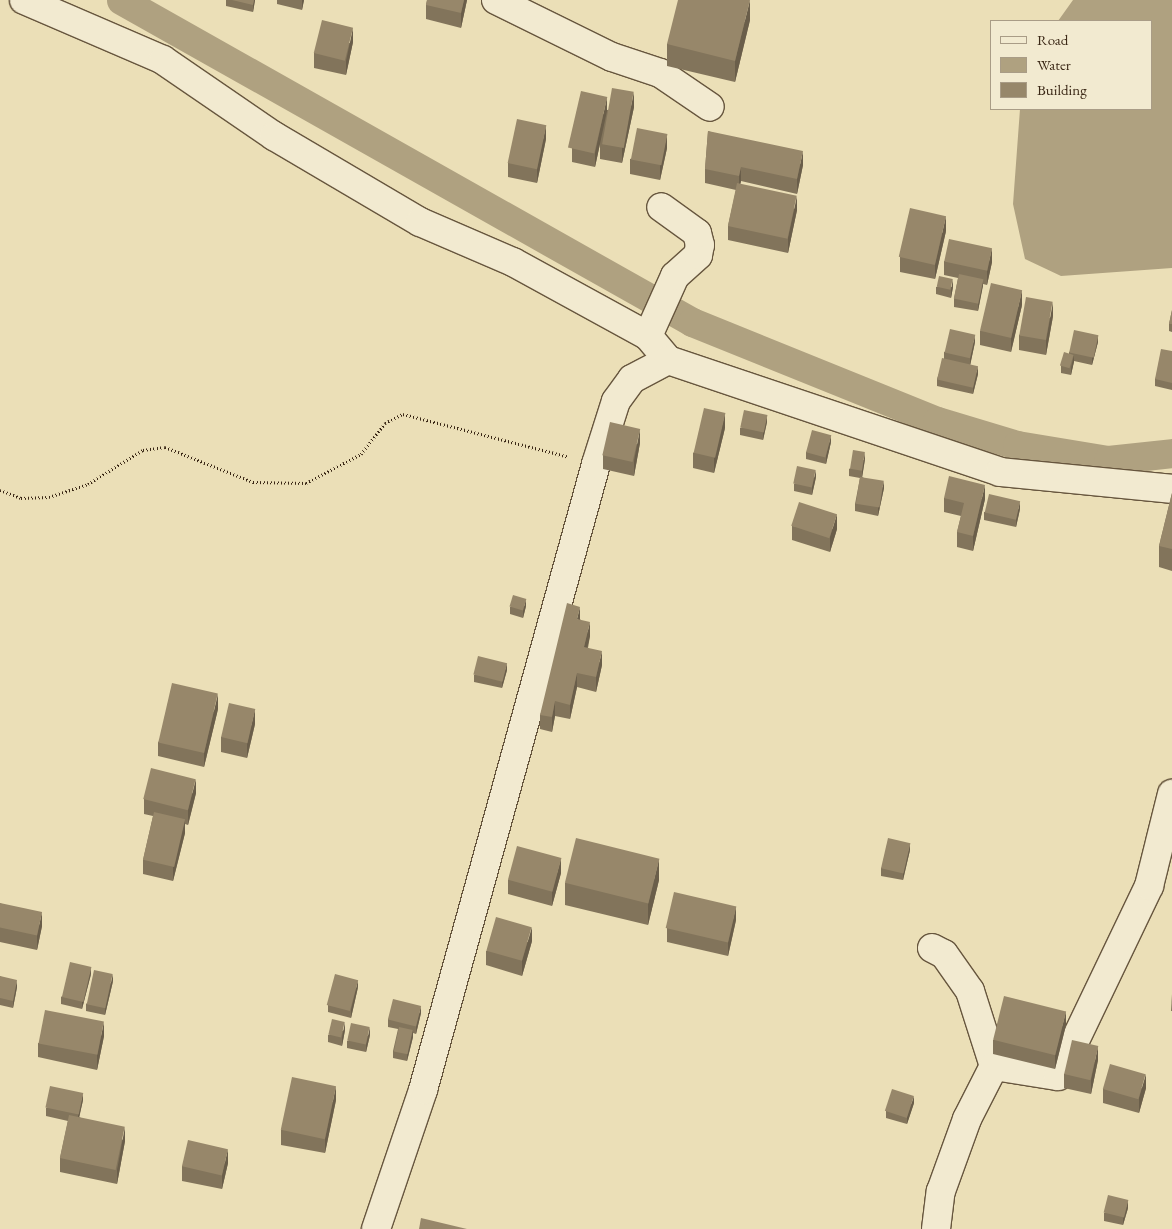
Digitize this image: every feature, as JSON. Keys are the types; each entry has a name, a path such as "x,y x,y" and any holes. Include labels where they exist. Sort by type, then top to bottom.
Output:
{"street":[{"path":"24,0 162,60 274,136 420,222 513,262 652,328 668,360 1000,472 1172,489"},
{"path":"496,0 612,57 660,73 710,107"},
{"path":"652,328 675,276 698,255 700,245 697,233 662,207"},
{"path":"376,1229 423,1090 596,464 616,401 632,379 668,360"},
{"path":"994,1066 1058,1076 1149,886 1172,794"},
{"path":"932,948 944,954 970,991 994,1066 957,1146 941,1191 936,1229"}],"path":[{"path":"0,490 21,498 49,497 88,484 143,450 164,447 253,482 306,484 362,454 385,423 403,414 596,464"}],"water":[{"path":"1073,0 1172,0 1172,268 1061,276 1025,259 1013,204 1020,110 1152,110 1152,20 1059,20"}],"building":[{"path":"232,0 254,0 253,5"},
{"path":"427,0 464,0 461,13 426,5"},
{"path":"678,0 750,0 735,61 667,44"},
{"path":"322,20 353,28 345,61 314,53"},
{"path":"612,88 634,92 624,148 602,144"},
{"path":"581,91 607,97 594,154 568,148"},
{"path":"517,119 546,125 537,169 508,163"},
{"path":"637,128 667,134 661,165 631,159"},
{"path":"708,131 803,151 797,179 741,167 739,176 705,169"},
{"path":"737,183 797,196 788,239 728,226"},
{"path":"910,208 946,216 935,265 899,257"},
{"path":"949,239 992,248 987,271 944,261"},
{"path":"959,274 983,279 978,304 954,298"},
{"path":"939,276 953,279 950,290 937,287"},
{"path":"991,283 1022,290 1011,338 980,331"},
{"path":"1026,297 1053,302 1046,340 1019,335"},
{"path":"1172,310 1172,324 1169,324"},
{"path":"950,329 975,335 970,358 945,352"},
{"path":"1074,330 1098,335 1094,358 1069,352"},
{"path":"1161,349 1172,351 1172,383 1155,379"},
{"path":"1064,352 1074,355 1069,368 1060,365"},
{"path":"942,358 978,366 973,388 937,379"},
{"path":"704,408 725,413 715,458 694,453"},
{"path":"744,410 767,415 764,433 740,428"},
{"path":"610,422 640,429 633,462 602,455"},
{"path":"812,430 831,435 825,457 806,452"},
{"path":"853,450 865,452 862,471 850,469"},
{"path":"797,466 816,470 812,488 793,484"},
{"path":"949,476 985,485 973,536 957,532 964,503 944,498"},
{"path":"860,477 884,481 879,507 856,504"},
{"path":"1172,493 1172,549 1159,546"},
{"path":"989,494 1020,501 1016,520 985,513"},
{"path":"799,502 837,514 829,538 791,526"},
{"path":"513,595 526,599 523,611 509,606"},
{"path":"567,603 580,607 577,619 590,622 584,647 602,651 596,677 577,673 570,705 555,701 552,717 540,715"},
{"path":"478,656 507,663 503,682 473,674"},
{"path":"172,683 218,694 204,753 158,742"},
{"path":"229,703 255,709 247,743 221,737"},
{"path":"151,768 196,779 188,810 143,799"},
{"path":"154,812 185,819 174,867 143,860"},
{"path":"576,838 659,859 648,903 565,883"},
{"path":"888,838 910,843 903,873 881,868"},
{"path":"517,846 561,858 552,892 508,880"},
{"path":"674,892 736,906 728,942 666,928"},
{"path":"0,903 42,912 37,935 0,928"},
{"path":"496,917 532,927 522,961 486,951"},
{"path":"70,962 91,967 83,1002 62,997"},
{"path":"94,970 113,974 105,1008 87,1004"},
{"path":"335,974 358,980 350,1011 327,1005"},
{"path":"0,976 17,980 13,1001 0,998"},
{"path":"1004,996 1066,1011 1055,1055 993,1040"},
{"path":"393,999 421,1006 416,1026 388,1019"},
{"path":"45,1010 104,1021 97,1055 39,1043"},
{"path":"332,1019 345,1022 341,1038 328,1035"},
{"path":"351,1023 370,1027 366,1045 347,1041"},
{"path":"399,1027 413,1030 407,1054 394,1051"},
{"path":"1072,1040 1098,1046 1090,1080 1064,1074"},
{"path":"1110,1064 1146,1074 1138,1099 1103,1089"},
{"path":"292,1077 336,1086 325,1139 281,1130"},
{"path":"50,1086 83,1093 79,1115 45,1108"},
{"path":"892,1089 914,1096 907,1118 885,1111"},
{"path":"69,1115 125,1127 116,1170 60,1158"},
{"path":"188,1140 228,1149 222,1176 182,1166"},
{"path":"1108,1195 1128,1200 1124,1218 1104,1212"},
{"path":"421,1218 467,1229 419,1229"}],"waterway":[{"path":"121,0 692,322 937,421 1017,445 1108,460 1172,453"}]}
